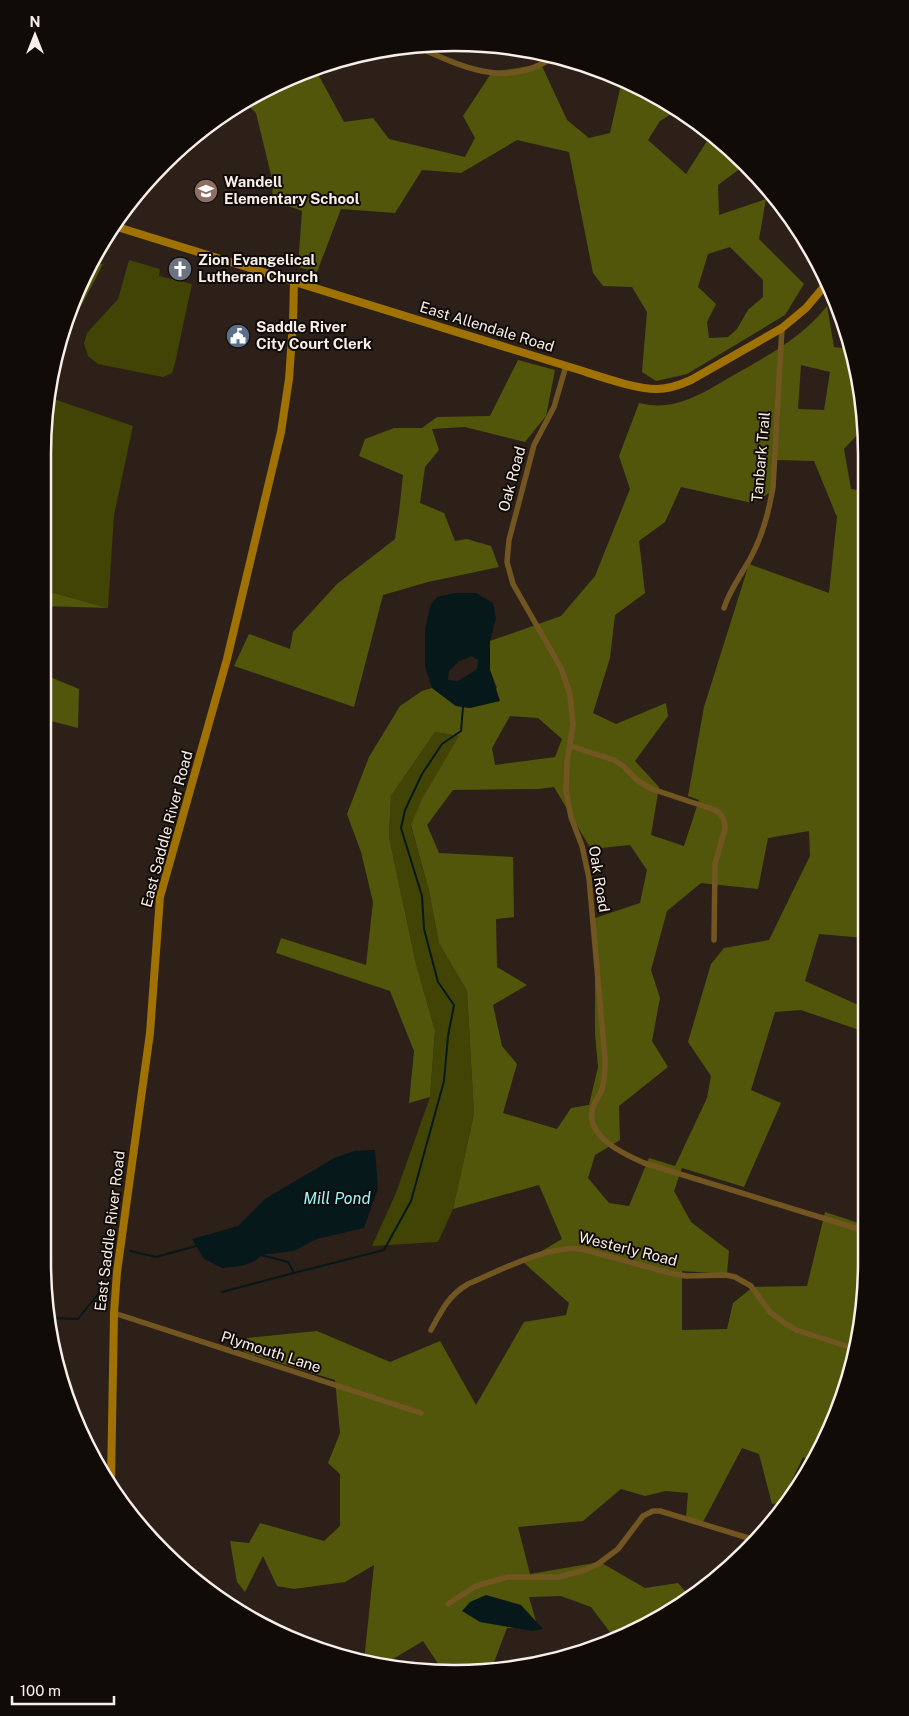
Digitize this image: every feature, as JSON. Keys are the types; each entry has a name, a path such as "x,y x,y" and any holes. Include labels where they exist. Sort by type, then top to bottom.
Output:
{"street":[{"path":"429,52 493,74 522,72 545,62"},
{"name":"East Allendale Road","path":"121,228 566,366 644,388 668,388 691,380 782,328 806,308 822,289"},
{"name":"East Saddle River Road","path":"111,1473 114,1313 119,1262 147,1065 160,897 228,659 281,432 289,379 294,281"},
{"name":"Tanbark Trail","path":"724,608 729,592 759,541 770,503 773,487 782,328"},
{"name":"Oak Road","path":"566,366 554,407 534,445 508,540 507,562 511,579 518,594 567,681 573,710 571,746 567,762 566,791 571,817 582,846 589,878 605,1059 603,1086 592,1111 596,1131 610,1145 644,1163 858,1229"},
{"path":"571,746 614,760 638,781 652,789 712,809 720,814 725,823 725,828 714,873 714,940"},
{"name":"Westerly Road","path":"431,1330 446,1302 468,1284 546,1252 562,1248 573,1248 670,1274 726,1275 734,1277 751,1286 770,1312 786,1324 796,1330 848,1347"},
{"name":"Plymouth Lane","path":"114,1313 421,1413"},
{"path":"448,1604 476,1586 508,1577 560,1577 585,1570 608,1557 618,1548 643,1516 653,1511 660,1511 748,1538"}],"shaded area":[{"path":"541,64 567,120 589,138 610,133 620,87 633,93 671,114 660,121 648,140 686,174 707,141 740,169 718,185 719,215 766,199 759,239 804,284 785,315 687,374 656,381 642,372 647,312 632,287 603,286 593,273 569,152 517,140 461,173 422,170 395,213 341,209 317,272 298,267 302,211 272,200 273,183 256,113 250,107 276,93 319,75 344,122 373,118 389,139 465,157 475,138 463,116 492,72","holes":["730,247 763,280 763,297 748,310 737,329 728,337 709,338 707,322 716,304 698,287 708,254"]},
{"path":"129,260 160,269 159,276 192,284 172,373 163,377 98,364 88,356 84,344 87,333 118,299"},
{"path":"99,264 103,264 77,314 82,300"},
{"path":"827,306 834,347 843,348 844,350 850,376 857,428 857,435 844,449 851,489 858,490 858,937 819,934 805,981 858,1005 858,1030 801,1010 775,1012 751,1090 781,1103 744,1187 682,1168 674,1191 691,1222 729,1251 727,1274 682,1271 682,1330 727,1329 733,1303 753,1287 807,1286 825,1212 858,1223 857,1288 854,1314 844,1366 836,1391 827,1416 806,1459 803,1457 788,1489 777,1503 772,1504 759,1454 742,1448 703,1522 686,1517 688,1493 666,1491 645,1496 621,1489 583,1521 518,1527 530,1574 600,1562 645,1588 678,1583 686,1592 656,1611 611,1633 591,1607 561,1596 529,1597 537,1625 507,1628 494,1663 439,1664 423,1641 392,1659 365,1654 374,1565 345,1582 294,1589 277,1586 263,1556 245,1592 237,1582 230,1541 249,1543 260,1523 324,1541 340,1526 340,1474 328,1463 340,1433 335,1380 244,1352 247,1338 317,1331 390,1362 440,1341 476,1405 524,1322 566,1315 569,1303 523,1262 562,1239 539,1185 453,1209 474,1114 467,991 439,943 429,891 411,825 422,799 459,736 435,732 391,796 389,837 416,964 435,1031 430,1097 409,1103 414,1051 390,991 276,953 281,938 366,965 373,902 361,852 347,814 369,757 400,706 422,691 432,688 456,706 470,708 497,688 490,670 490,641 561,616 595,576 630,489 619,456 639,403 669,405 696,396 783,346 807,328","holes":["801,365 830,372 824,410 798,409","776,460 814,461 837,517 829,593 749,564 704,707 688,796 699,800 684,846 651,835 659,787 635,761 668,716 666,703 616,724 593,713 610,658 615,615 645,593 639,541 665,522 681,487 752,503 773,491","510,716 538,718 562,739 555,757 495,765 492,748","554,787 591,849 630,845 647,870 640,903 595,918 595,1034 598,1067 589,1105 571,1108 557,1129 503,1113 517,1064 502,1046 493,1005 527,985 497,967 496,919 514,917 513,857 439,853 427,825 453,790 538,789","809,831 810,856 769,940 724,948 711,964 688,1042 711,1076 707,1098 675,1166 649,1158 629,1206 609,1203 588,1178 595,1155 620,1140 619,1106 668,1067 652,1041 660,998 651,970 667,911 701,883 758,889 768,838"]},
{"path":"518,360 555,370 546,416 525,442 465,427 432,429 439,450 425,467 420,503 444,513 455,541 467,539 491,546 499,567 428,582 383,595 354,707 234,666 249,634 290,649 293,632 337,584 395,539 403,475 359,456 365,439 394,428 422,428 437,417 490,416"},
{"path":"55,400 133,426 114,515 108,608 51,592 51,454"},
{"path":"51,592 108,608 51,606"},
{"path":"51,677 79,689 78,728 51,721"},
{"path":"435,732 460,736 411,826 429,891 439,943 467,991 474,1114 453,1209 438,1242 372,1246 396,1193 430,1097 435,1031 416,964 389,837 391,796"}],"water":[{"path":"454,593 476,593 493,603 496,618 490,641 490,670 500,701 470,708 456,706 432,688 425,666 425,629 431,604 437,597","holes":["471,656 478,660 477,669 458,681 448,680 449,671 458,662"]},
{"name":"Mill Pond","path":"375,1150 378,1189 364,1228 317,1239 294,1251 261,1255 255,1261 242,1266 222,1268 204,1259 192,1239 238,1226 265,1199 334,1158 354,1151"},
{"path":"486,1595 521,1605 543,1629 532,1631 480,1622 462,1611 470,1602"}],"waterway":[{"path":"261,1255 288,1262 294,1273 384,1250 411,1201 444,1081 448,1036 454,1005 438,982 424,929 422,896 401,828 405,810 422,774 442,744 461,731 463,707"},
{"path":"130,1251 156,1257 196,1246"},
{"path":"222,1292 294,1273"},
{"path":"56,1318 78,1319 102,1289"}],"place":[{"name":"Wandell Elementary School","path":"206,191"},
{"name":"Zion Evangelical Lutheran Church","path":"180,269"},
{"name":"Saddle River City Court Clerk","path":"238,336"}]}
